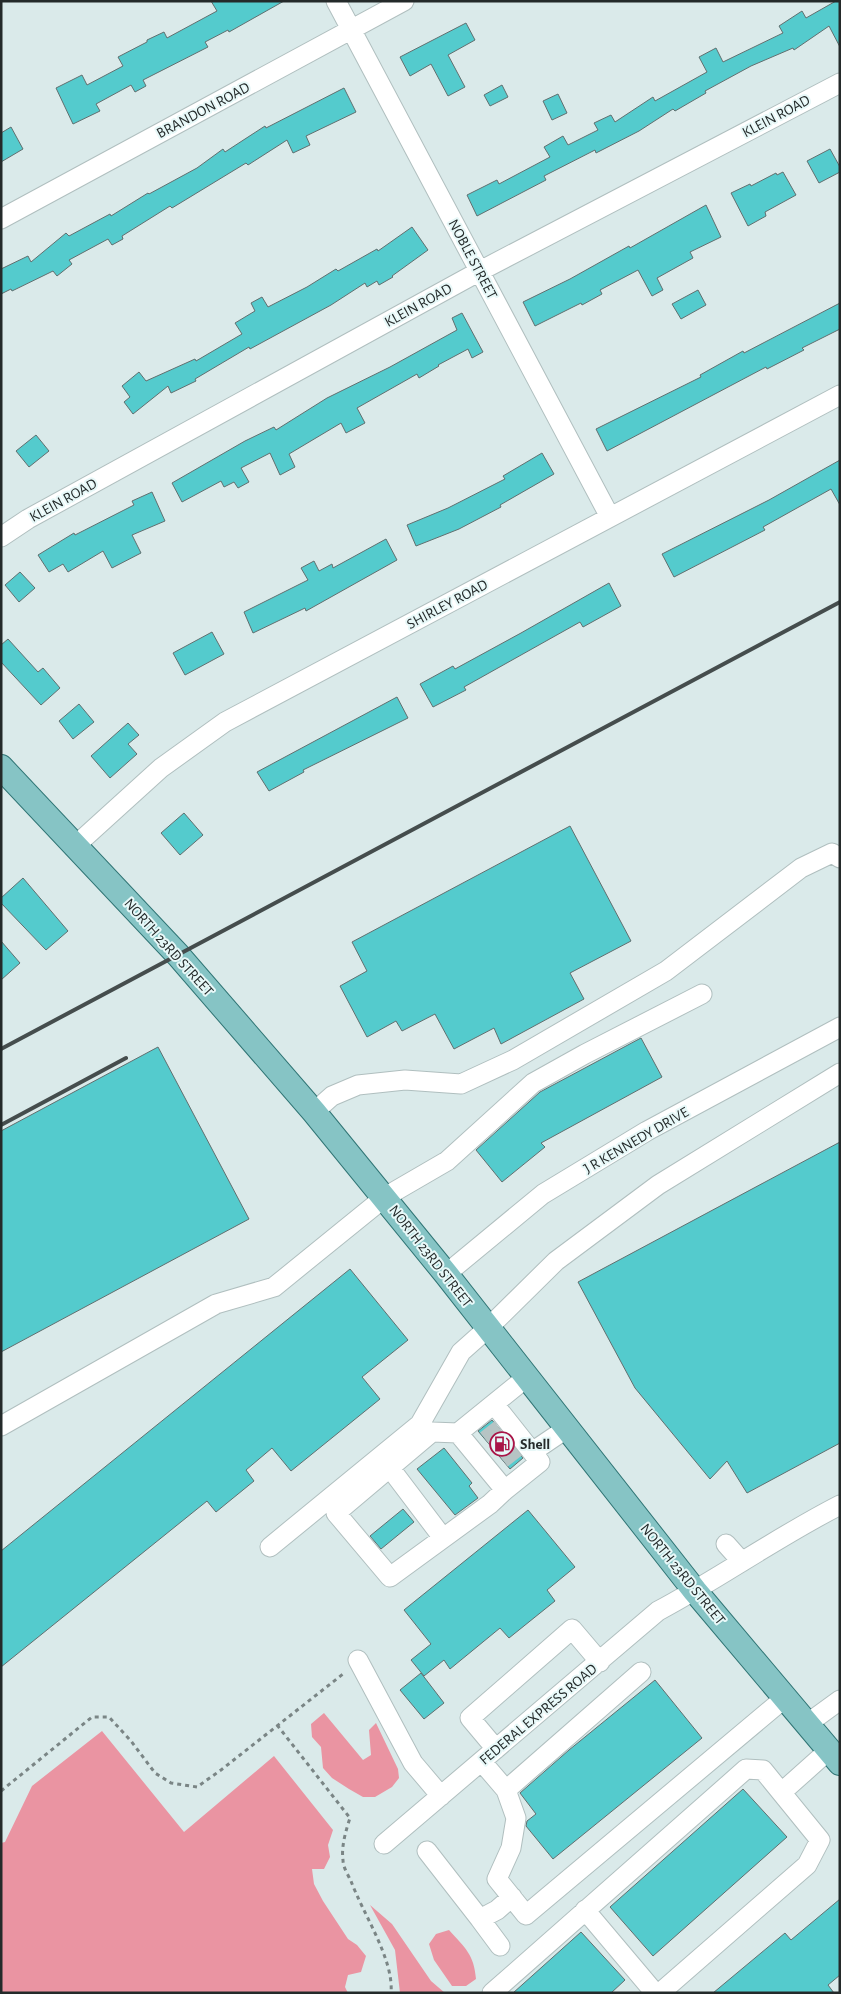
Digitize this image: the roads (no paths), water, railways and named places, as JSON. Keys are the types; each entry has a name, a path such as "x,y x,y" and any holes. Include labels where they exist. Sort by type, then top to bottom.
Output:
{"main road":[{"name":"NORTH 23RD STREET","path":"1,767 178,954 314,1112 385,1197 695,1591 786,1697 834,1757"}],"street":[{"name":"NOBLE STREET","path":"336,1 610,518"},
{"name":"BRANDON ROAD","path":"1,219 404,1"},
{"name":"KLEIN ROAD","path":"1,537 36,514 480,271 840,83"},
{"name":"SHIRLEY ROAD","path":"75,846 161,768 225,722 840,395"},
{"path":"314,1112 332,1096 358,1085 406,1080 461,1084 512,1060 666,971 800,868 832,853 840,858"},
{"path":"1,1426 216,1304 274,1287 385,1197 447,1161 533,1083 702,994"},
{"name":"J R KENNEDY DRIVE","path":"446,1274 543,1194 647,1131 840,1027"},
{"path":"270,1547 420,1424 461,1352 488,1328 556,1260 658,1185 840,1073"},
{"path":"458,1433 527,1377"},
{"path":"492,1436 494,1404"},
{"path":"513,1454 566,1428"},
{"path":"432,1432 458,1433 492,1436 513,1454 540,1462 490,1504 390,1577 336,1513 432,1432"},
{"path":"492,1436 513,1454"},
{"path":"506,1490 513,1454"},
{"path":"390,1468 443,1538"},
{"name":"FEDERAL EXPRESS ROAD","path":"384,1844 658,1611 695,1591 805,1522 840,1505"},
{"path":"726,1544 742,1562"},
{"path":"496,1749 470,1718 572,1629 600,1662"},
{"path":"361,1668 413,1763 441,1796"},
{"path":"506,1790 640,1672"},
{"path":"482,1762 506,1790 516,1818 511,1848 497,1879 526,1914 786,1697"},
{"path":"807,1724 840,1700"},
{"path":"782,1792 834,1757"},
{"path":"492,1993 746,1769 763,1770 820,1840 807,1865 660,1993"},
{"path":"427,1851 500,1946"},
{"path":"480,1919 497,1910 512,1897"},
{"path":"585,1910 655,1993"}],"tunnel":[{"path":"486,1440 500,1429"},
{"path":"502,1459 516,1448"}],"railway":[{"path":"1,1049 840,602"},
{"path":"1,1125 126,1058"}],"place":[{"name":"Shell","path":"502,1444"}]}
